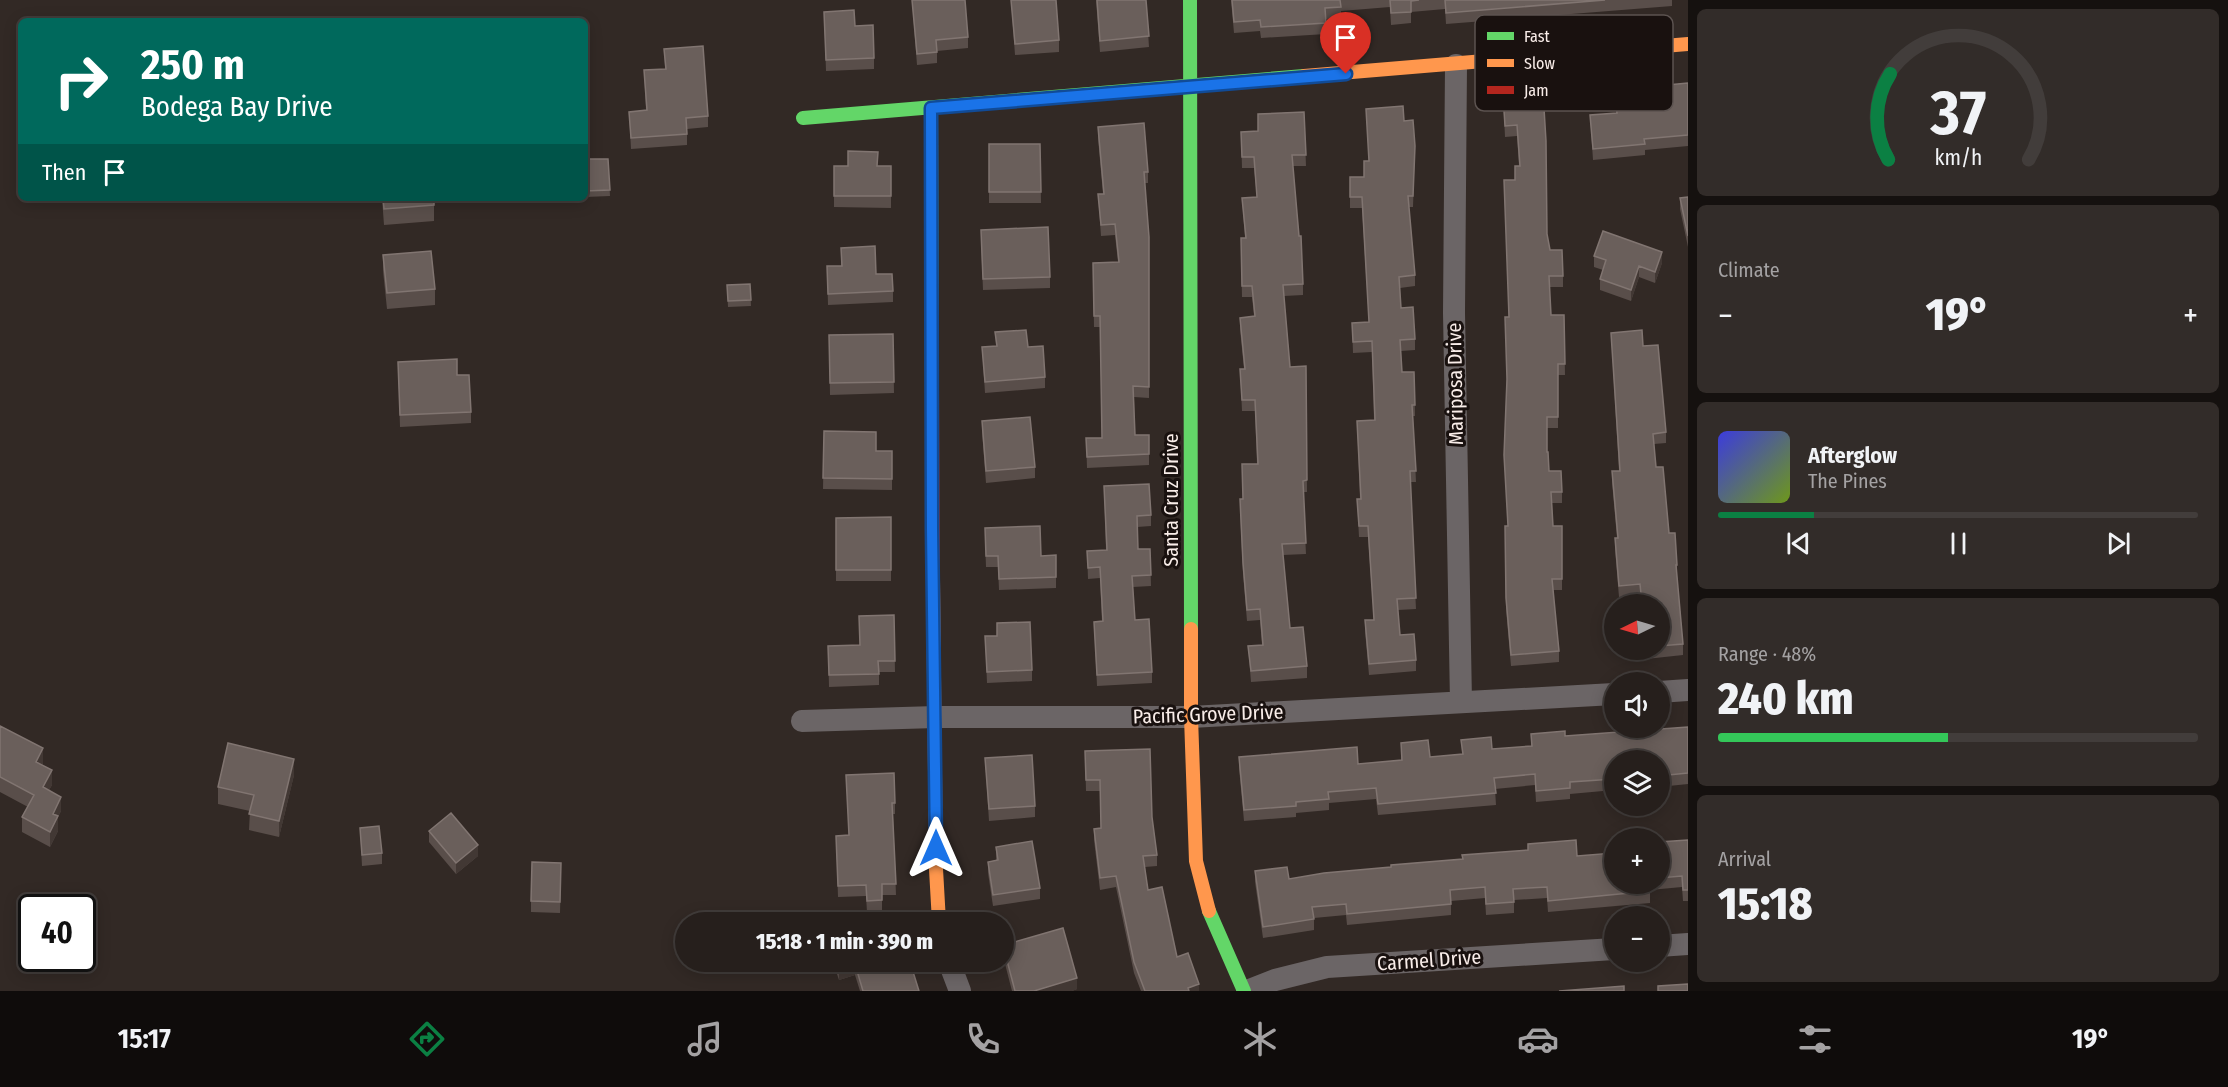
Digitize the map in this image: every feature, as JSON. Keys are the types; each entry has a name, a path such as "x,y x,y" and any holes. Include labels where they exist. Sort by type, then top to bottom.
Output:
{"street":[{"name":"Santa Cruz Drive","path":"1190,0 1191,717 1196,861 1205,903 1246,991"},
{"path":"1673,45 1688,44"},
{"path":"803,118 1475,63"},
{"name":"Mariposa Drive","path":"1456,65 1454,313 1461,702"},
{"path":"931,108 932,529 938,912"},
{"path":"1670,691 1688,690"},
{"name":"Pacific Grove Drive","path":"802,721 936,717 1191,717 1604,695"},
{"path":"1670,945 1688,944"},
{"name":"Carmel Drive","path":"1246,991 1275,980 1327,967 1604,950"},
{"path":"953,972 960,991"}],"building":[{"path":"912,0 965,0 968,37 936,40 937,52 917,54"},
{"path":"1011,0 1056,0 1059,40 1015,44"},
{"path":"1097,0 1146,0 1149,36 1100,41"},
{"path":"1232,0 1340,0 1341,7 1325,8 1326,23 1261,27 1260,20 1234,22"},
{"path":"1390,0 1419,0 1411,1 1411,12 1391,13"},
{"path":"1445,0 1605,0 1446,13"},
{"path":"854,10 855,26 873,25 874,58 826,60 824,12"},
{"path":"703,46 708,116 686,118 687,134 631,138 629,112 647,110 644,70 666,69 664,49"},
{"path":"1688,83 1688,135 1644,139 1645,144 1593,149 1590,115 1617,113 1617,111 1673,111 1673,84"},
{"path":"1403,106 1404,121 1413,120 1415,146 1413,196 1408,196 1415,275 1399,277 1401,308 1413,307 1415,339 1400,340 1402,372 1414,372 1415,405 1412,405 1416,471 1410,471 1416,598 1397,599 1400,635 1414,634 1416,660 1369,664 1365,620 1374,620 1368,526 1359,526 1357,499 1361,499 1357,421 1375,420 1372,341 1353,342 1352,323 1369,322 1362,197 1350,197 1350,177 1364,177 1364,161 1369,161 1366,109"},
{"path":"1504,111 1544,111 1547,234 1550,250 1562,250 1563,276 1549,276 1551,315 1564,315 1565,364 1558,364 1558,417 1547,417 1549,471 1561,471 1562,492 1551,492 1553,526 1562,526 1562,579 1552,579 1559,651 1511,655 1506,598 1505,526 1508,526 1504,455 1507,379 1505,317 1509,317 1504,180 1515,180 1515,166 1520,166 1517,125 1505,126"},
{"path":"1304,112 1306,155 1292,155 1299,236 1301,236 1303,284 1283,285 1290,367 1306,366 1307,480 1303,481 1306,543 1282,544 1290,628 1303,627 1307,666 1251,671 1248,646 1263,645 1260,609 1247,610 1243,563 1240,499 1243,499 1242,464 1258,464 1255,400 1242,400 1240,369 1245,369 1240,318 1255,316 1252,286 1242,286 1241,238 1246,238 1242,198 1257,197 1254,157 1242,157 1241,132 1258,131 1258,114"},
{"path":"1144,123 1148,172 1144,172 1149,237 1149,387 1133,386 1135,435 1149,435 1149,454 1087,457 1086,438 1102,438 1100,316 1094,316 1093,263 1119,262 1115,224 1101,225 1098,194 1104,194 1098,127"},
{"path":"989,144 1040,144 1041,192 989,192"},
{"path":"848,151 878,152 877,166 891,166 891,196 834,196 834,166 848,166"},
{"path":"588,159 608,159 610,190 588,191"},
{"path":"1688,197 1688,236 1680,198"},
{"path":"383,201 434,201 434,205 384,209"},
{"path":"1048,227 1050,277 983,279 981,230"},
{"path":"1603,231 1662,252 1655,272 1639,266 1631,290 1600,279 1606,260 1594,256"},
{"path":"875,246 876,274 892,274 893,291 828,294 827,266 842,266 841,248"},
{"path":"431,251 435,289 387,293 383,255"},
{"path":"750,284 751,300 728,301 727,285"},
{"path":"1026,330 1028,347 1043,346 1045,377 985,382 982,347 997,346 995,332"},
{"path":"1642,330 1643,346 1658,345 1666,432 1653,434 1656,467 1663,467 1669,533 1675,533 1683,644 1670,645 1670,594 1641,594 1640,584 1619,586 1615,538 1618,538 1612,471 1620,471 1611,333"},
{"path":"893,334 894,382 830,383 829,335"},
{"path":"457,359 457,375 469,375 471,412 400,415 398,362"},
{"path":"1030,417 1035,467 986,471 982,421"},
{"path":"824,431 876,432 876,451 892,451 892,479 823,478"},
{"path":"1149,484 1151,515 1137,516 1138,549 1150,549 1151,575 1132,576 1135,620 1149,619 1152,672 1097,675 1094,622 1103,621 1100,567 1088,568 1087,551 1107,550 1104,486"},
{"path":"891,517 891,570 836,570 836,518"},
{"path":"1040,526 1041,556 1056,555 1056,577 999,579 998,556 986,556 985,528"},
{"path":"894,615 895,661 878,661 879,674 829,675 828,646 860,645 859,616"},
{"path":"1030,622 1032,670 987,672 985,636 997,636 997,623"},
{"path":"0,726 43,748 36,762 52,770 43,787 61,797 53,814 58,816 50,832 22,817 34,795 0,777"},
{"path":"1688,727 1688,773 1670,775 1670,750 1604,750 1604,780 1570,782 1570,788 1536,791 1535,774 1494,778 1496,793 1378,804 1376,788 1328,792 1329,799 1296,802 1296,806 1244,810 1239,757 1357,747 1358,764 1402,760 1401,743 1428,740 1430,757 1463,754 1461,740 1491,737 1492,749 1532,746 1531,734 1565,731 1565,736 1604,733 1604,738 1670,738 1670,728"},
{"path":"228,743 294,759 279,821 249,814 254,795 218,787"},
{"path":"1150,749 1152,817 1157,855 1143,856 1148,890 1162,887 1177,957 1188,953 1199,984 1188,988 1189,991 1145,991 1134,962 1116,876 1100,878 1094,829 1101,828 1100,780 1086,780 1085,751"},
{"path":"1032,755 1035,806 989,809 985,758"},
{"path":"894,773 895,803 892,803 896,884 882,884 882,900 867,901 866,885 838,886 836,836 849,835 846,775"},
{"path":"451,813 478,845 456,863 429,831"},
{"path":"379,826 382,853 362,855 360,828"},
{"path":"1576,840 1577,856 1604,854 1604,894 1619,894 1548,901 1547,887 1513,889 1514,902 1486,904 1485,887 1450,890 1451,904 1347,914 1346,904 1312,907 1314,919 1263,927 1255,871 1287,867 1289,879 1324,873 1391,867 1391,865 1463,859 1462,855 1528,850 1528,844"},
{"path":"1688,840 1688,890 1683,890 1682,876 1670,877 1670,841"},
{"path":"1032,841 1040,888 993,895 988,862 998,860 996,847"},
{"path":"532,862 561,863 560,902 531,901"},
{"path":"1063,928 1077,978 1034,991 1015,991 1010,972 1014,972 1014,942"},
{"path":"857,972 913,972 919,991 863,991"},
{"path":"1688,984 1688,991 1658,991 1658,986"},
{"path":"1624,986 1624,991 1559,991"}],"traffic: fast":[{"path":"1190,0 1191,629"},
{"path":"803,118 1304,76"},
{"path":"931,108 932,387"},
{"path":"1209,911 1244,991"}],"traffic: slow":[{"path":"1673,45 1688,44"},
{"path":"1304,76 1475,62"},
{"path":"933,579 938,912"},
{"path":"1191,629 1191,717 1196,861 1209,911"}],"traffic: jam":[{"path":"932,387 933,579"}],"route":[{"path":"936,848 932,529 931,108 1346,74"}]}
